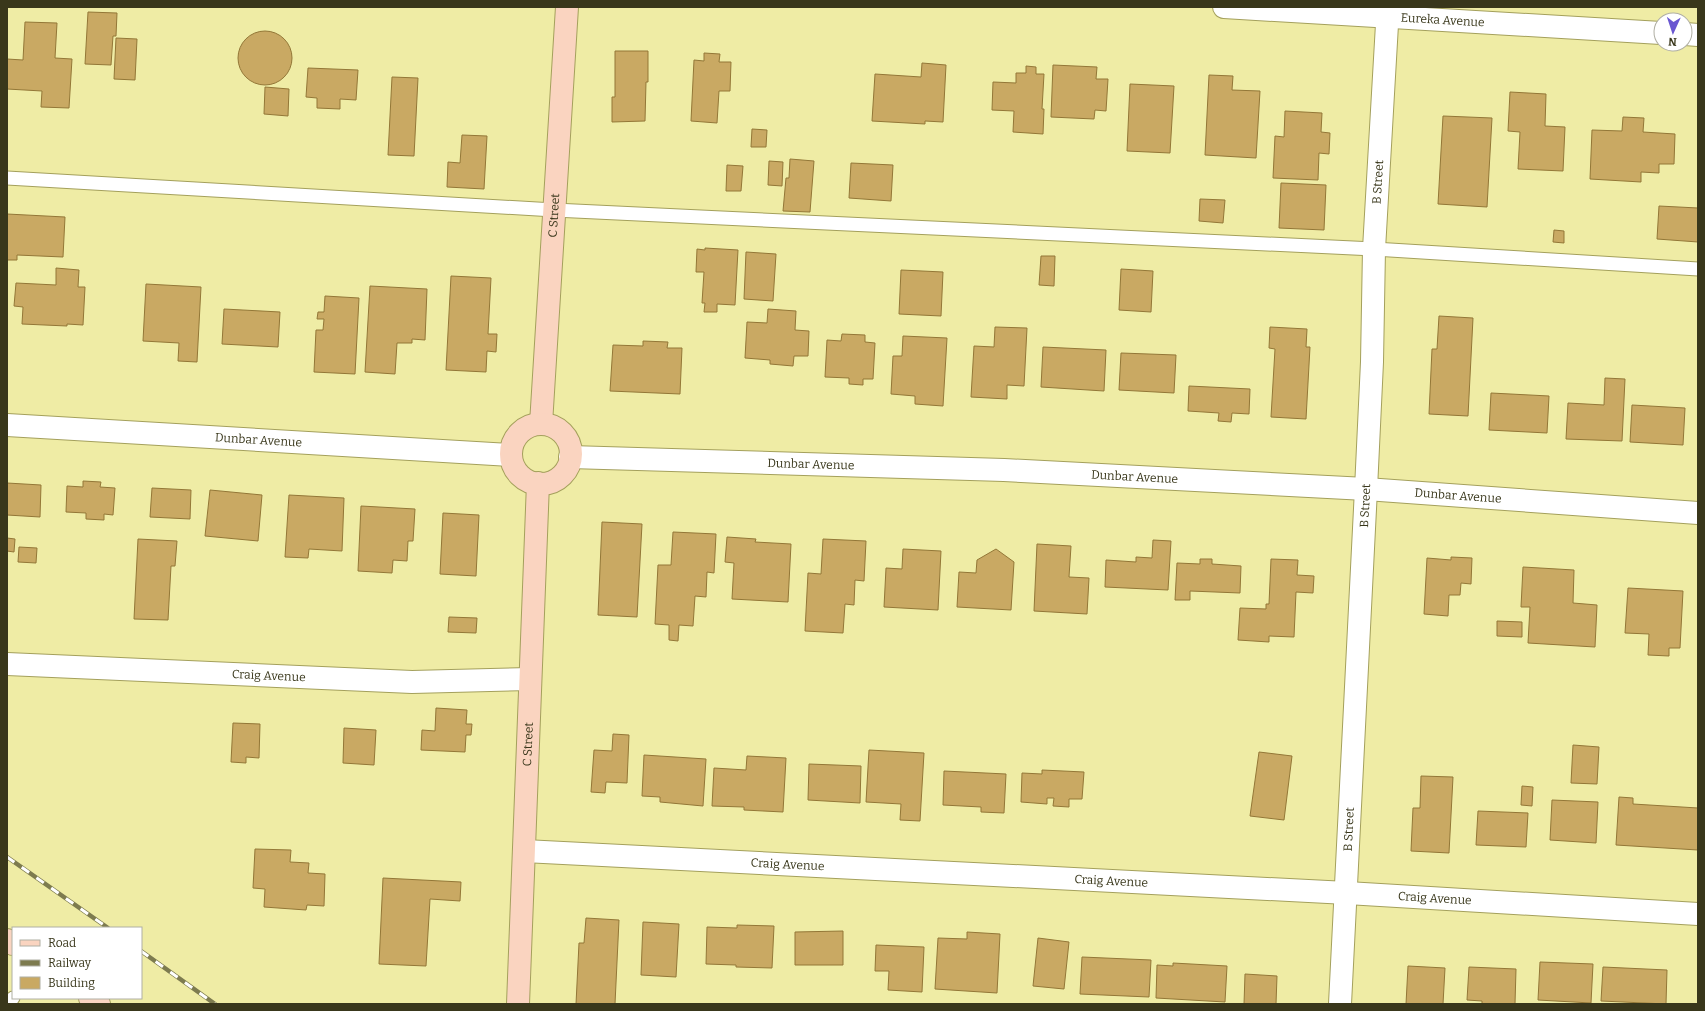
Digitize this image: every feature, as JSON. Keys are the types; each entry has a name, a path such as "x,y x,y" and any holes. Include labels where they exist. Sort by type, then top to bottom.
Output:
{"street":[{"name":"C Street","path":"541,424 567,7"},
{"name":"Eureka Avenue","path":"1224,7 1387,12 1653,32"},
{"name":"B Street","path":"1340,1004 1347,893 1372,362 1374,249 1387,12"},
{"path":"541,424 557,429 563,434 570,449 568,466 563,474 555,480 547,483 528,481 519,475 513,466 511,456 512,446 516,437 523,430 531,426 541,424"},
{"name":"Dunbar Avenue","path":"7,425 511,456"},
{"name":"Dunbar Avenue","path":"570,457 1004,470 1366,489 1698,513"},
{"name":"C Street","path":"518,1004 538,483"},
{"name":"Craig Avenue","path":"7,664 412,682 530,679"},
{"name":"Craig Avenue","path":"524,851 1347,893 1698,914"}],"lane":[{"path":"7,178 554,210 1374,249 1698,269"}],"building":[{"path":"88,12 117,13 116,36 113,36 111,65 85,64"},
{"path":"25,22 57,23 55,58 72,59 69,108 41,107 42,91 7,89 7,59 23,60"},
{"path":"265,31 275,33 284,39 290,48 292,58 290,68 284,77 275,83 265,85 255,83 246,77 240,68 238,58 240,48 246,39 255,33"},
{"path":"116,38 137,39 135,80 114,79"},
{"path":"615,51 648,51 648,82 646,82 645,121 612,122 612,97 615,97"},
{"path":"704,53 720,54 719,62 731,62 730,91 719,91 717,123 691,121 694,60 704,61"},
{"path":"922,63 946,65 943,122 925,121 925,124 872,121 875,74 921,77"},
{"path":"1053,65 1097,67 1096,79 1108,79 1106,111 1095,110 1094,119 1051,117"},
{"path":"1026,66 1036,67 1036,74 1044,74 1042,109 1044,109 1043,134 1013,132 1014,111 992,110 993,82 1016,83 1016,73 1026,73"},
{"path":"308,68 358,70 356,100 340,99 340,109 317,108 317,98 306,97"},
{"path":"1209,75 1233,76 1232,90 1260,91 1256,158 1205,155"},
{"path":"392,77 418,78 414,156 388,155"},
{"path":"1130,84 1174,86 1170,153 1127,151"},
{"path":"265,87 289,89 288,116 264,114"},
{"path":"1510,92 1546,94 1545,126 1565,127 1563,171 1518,169 1520,132 1508,131"},
{"path":"1285,111 1322,113 1321,132 1330,133 1329,154 1319,153 1318,180 1273,178 1275,136 1284,137"},
{"path":"1443,116 1492,118 1487,207 1438,204"},
{"path":"1623,117 1644,118 1643,132 1675,134 1674,164 1659,164 1659,173 1641,172 1641,182 1590,179 1592,130 1622,131"},
{"path":"752,129 767,130 766,147 751,147"},
{"path":"462,135 487,136 484,189 447,187 448,162 460,163"},
{"path":"790,159 814,161 810,212 783,211 786,178 789,178"},
{"path":"769,161 783,162 782,186 768,185"},
{"path":"851,163 893,165 891,201 849,198"},
{"path":"727,165 743,166 741,191 726,191"},
{"path":"1281,183 1326,185 1324,230 1279,228"},
{"path":"1200,199 1225,200 1223,223 1199,221"},
{"path":"1659,206 1698,208 1698,242 1657,239"},
{"path":"7,214 65,217 63,257 17,255 17,260 7,260"},
{"path":"1554,230 1564,231 1564,243 1553,242"},
{"path":"705,248 738,250 735,305 717,304 717,312 704,312 705,303 702,303 704,272 696,272 697,249 705,250"},
{"path":"746,252 776,254 773,301 744,299"},
{"path":"1041,256 1055,256 1054,286 1039,285"},
{"path":"56,268 79,270 78,287 85,287 83,325 67,324 67,326 22,324 23,307 14,306 16,283 56,285"},
{"path":"1121,269 1153,271 1151,312 1119,310"},
{"path":"901,270 943,272 941,316 899,314"},
{"path":"451,276 491,278 488,334 497,334 496,352 487,351 486,372 446,370"},
{"path":"146,284 201,287 197,362 178,361 179,343 143,341"},
{"path":"370,286 427,289 425,340 412,339 412,343 397,343 395,374 365,372"},
{"path":"325,296 359,298 355,374 314,372 316,330 323,330 324,319 317,319 318,312 324,312"},
{"path":"224,309 280,312 278,347 222,344"},
{"path":"768,309 796,311 795,330 809,331 808,356 794,356 793,366 770,364 770,360 745,358 747,322 767,323"},
{"path":"1439,316 1473,318 1468,416 1429,414 1432,349 1437,349"},
{"path":"995,327 1027,328 1024,386 1007,385 1007,399 971,397 974,346 994,347"},
{"path":"1270,327 1307,329 1306,347 1310,347 1306,419 1271,417 1275,349 1269,348"},
{"path":"842,334 865,335 865,342 875,343 873,379 863,379 863,385 849,384 849,378 825,377 827,340 841,341"},
{"path":"903,336 947,338 943,406 915,404 915,396 891,394 893,356 902,356"},
{"path":"643,341 668,342 667,348 682,348 680,394 610,391 613,345 643,346"},
{"path":"1043,347 1106,350 1104,391 1041,387"},
{"path":"1121,353 1176,355 1174,393 1119,390"},
{"path":"1605,378 1625,379 1622,441 1566,439 1568,403 1604,405"},
{"path":"1189,386 1250,389 1249,414 1232,413 1231,422 1218,421 1219,413 1188,411"},
{"path":"1491,393 1549,396 1547,433 1489,430"},
{"path":"1632,405 1685,408 1683,445 1630,442"},
{"path":"83,481 101,482 100,487 115,488 113,515 104,514 104,520 86,519 86,513 66,512 67,486 83,487"},
{"path":"7,483 41,485 40,517 7,515"},
{"path":"152,488 191,490 190,519 150,517"},
{"path":"210,490 262,495 258,541 205,536"},
{"path":"289,495 344,498 342,551 309,549 308,558 285,557"},
{"path":"361,506 415,509 413,541 408,541 407,561 393,560 392,573 358,571"},
{"path":"443,513 479,515 476,576 440,574"},
{"path":"602,522 642,524 637,617 598,615"},
{"path":"673,532 716,534 714,573 707,572 706,597 695,596 693,626 679,625 678,641 669,640 669,625 655,624 658,565 671,565"},
{"path":"727,537 756,539 755,542 791,544 788,602 732,599 734,563 725,562"},
{"path":"7,538 15,539 14,552 7,551"},
{"path":"138,539 177,541 175,566 171,566 168,620 134,619"},
{"path":"823,539 866,541 864,581 855,580 854,605 845,604 843,633 805,631 808,573 821,574"},
{"path":"1153,540 1171,541 1168,590 1105,587 1106,560 1136,562 1136,557 1152,558"},
{"path":"1037,544 1071,546 1069,577 1089,578 1087,614 1034,611"},
{"path":"19,547 37,548 36,563 18,562"},
{"path":"903,549 941,551 938,610 884,607 886,568 902,569"},
{"path":"996,549 1014,562 1011,610 957,607 959,572 976,573 977,560"},
{"path":"1451,557 1472,558 1471,584 1461,583 1460,595 1449,595 1448,616 1424,614 1427,558 1451,560"},
{"path":"1200,559 1212,559 1212,564 1241,566 1240,593 1190,591 1190,600 1175,600 1177,563 1200,564"},
{"path":"1271,559 1298,560 1297,575 1314,576 1313,593 1296,592 1294,637 1269,636 1269,642 1238,640 1240,608 1266,609 1266,604 1269,604"},
{"path":"1523,567 1574,570 1573,603 1597,605 1595,647 1528,643 1530,607 1521,607"},
{"path":"1628,588 1683,591 1680,648 1669,648 1669,656 1648,655 1649,634 1625,633"},
{"path":"449,617 477,618 476,633 448,632"},
{"path":"1497,621 1522,622 1522,637 1497,636"},
{"path":"436,708 467,710 466,724 472,724 471,735 466,735 465,752 421,750 422,730 435,731"},
{"path":"233,723 260,724 259,758 246,757 246,763 231,762"},
{"path":"344,728 376,730 374,765 343,763"},
{"path":"613,734 629,735 627,783 606,782 605,793 591,792 594,750 612,751"},
{"path":"1573,745 1599,747 1597,784 1571,783"},
{"path":"869,750 924,753 920,821 900,820 901,804 866,802"},
{"path":"1259,752 1292,756 1284,820 1250,816"},
{"path":"644,755 706,759 703,806 660,802 660,797 642,796"},
{"path":"747,756 786,758 783,812 744,810 744,807 712,806 714,768 746,770"},
{"path":"809,764 861,766 860,803 808,800"},
{"path":"1042,770 1084,772 1082,799 1069,799 1069,807 1053,806 1054,798 1047,798 1047,804 1021,802 1022,773 1042,774"},
{"path":"944,771 1006,774 1004,813 981,812 981,807 943,805"},
{"path":"1421,776 1453,777 1449,853 1411,851 1413,808 1420,808"},
{"path":"1522,786 1533,787 1532,806 1521,805"},
{"path":"1619,797 1633,798 1633,804 1698,808 1698,850 1616,845"},
{"path":"1552,800 1598,802 1596,843 1550,840"},
{"path":"1478,811 1528,813 1526,847 1476,845"},
{"path":"255,849 291,850 290,862 309,863 308,873 325,874 324,906 307,905 306,910 264,907 265,889 253,888"},
{"path":"383,878 461,882 460,901 430,899 426,966 379,964"},
{"path":"586,918 619,920 615,1004 576,1004 579,943 584,943"},
{"path":"643,922 679,924 676,977 641,975"},
{"path":"737,925 774,926 772,968 706,964 707,927 737,928"},
{"path":"843,931 843,965 795,965 795,932"},
{"path":"967,932 1000,934 997,993 935,989 938,938 967,939"},
{"path":"1038,938 1069,942 1064,989 1033,986"},
{"path":"876,945 924,947 922,992 888,990 889,971 875,971"},
{"path":"1082,957 1151,960 1149,997 1080,994"},
{"path":"1540,962 1593,964 1591,1003 1538,1000"},
{"path":"1173,963 1227,966 1225,1002 1156,998 1157,965 1173,966"},
{"path":"1408,966 1445,968 1443,1004 1406,1004"},
{"path":"1469,967 1516,969 1515,1004 1482,1004 1482,1001 1467,1000"},
{"path":"1603,967 1667,970 1666,1004 1601,1001"},
{"path":"1245,974 1277,976 1276,1004 1244,1004"}],"railway":[{"path":"7,857 107,927"},
{"path":"142,952 215,1004"}]}
